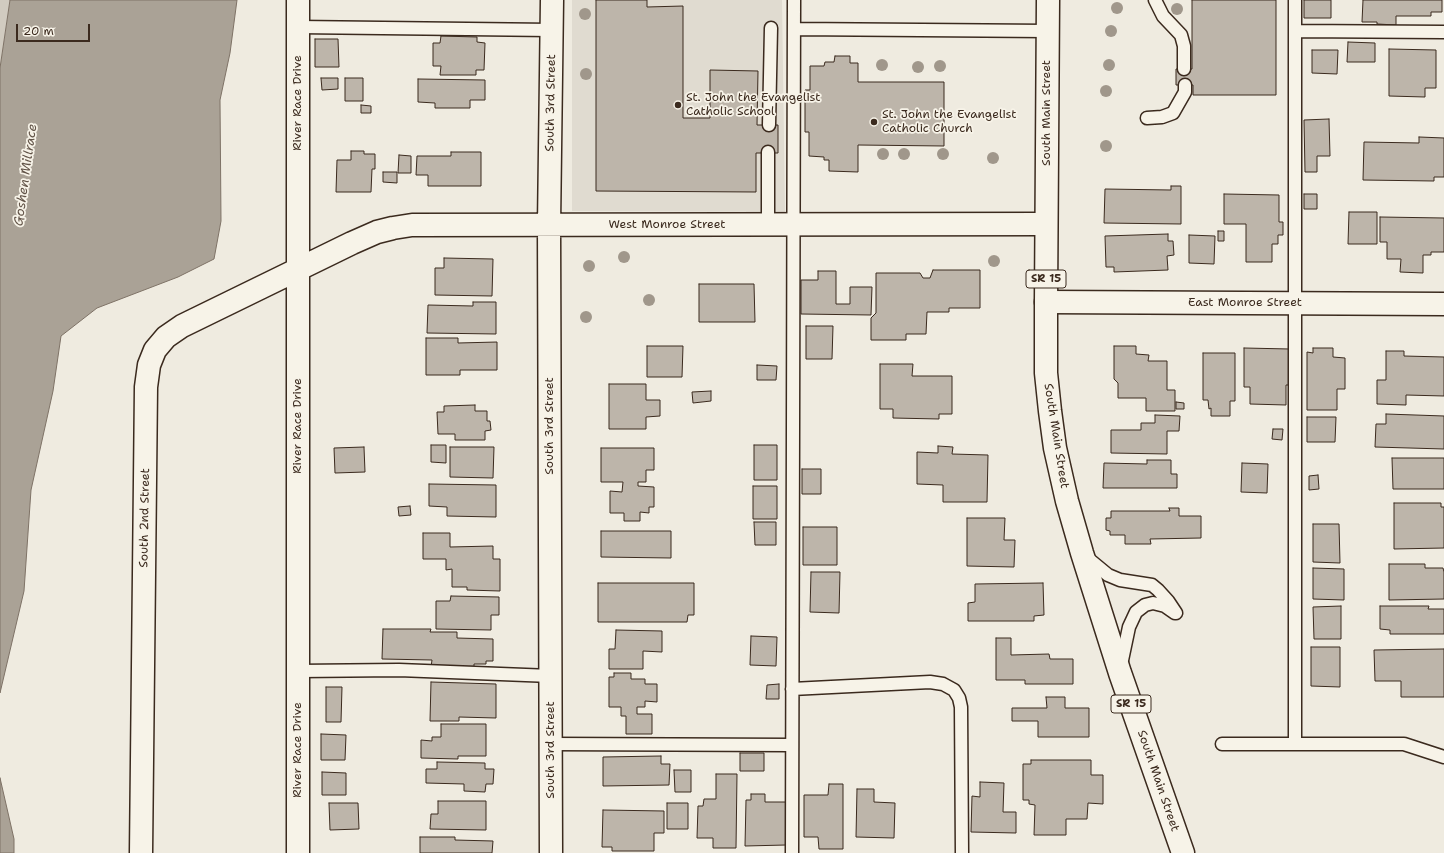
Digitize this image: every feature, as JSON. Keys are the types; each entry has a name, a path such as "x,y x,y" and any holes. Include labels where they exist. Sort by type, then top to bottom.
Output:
{"street":[{"name":"River Race Drive","path":"298,0 298,853"},
{"name":"South 3rd Street","path":"551,853 549,225 552,0"},
{"name":"South Main Street","path":"1048,0 1046,373 1050,411 1067,501 1082,554 1120,673 1183,853"},
{"name":"West Monroe Street","path":"298,270 377,232 393,228 427,224 1046,224"},
{"name":"South 2nd Street","path":"141,853 146,387 149,365 155,350 166,338 182,326 298,270"},
{"name":"East Monroe Street","path":"1046,302 1444,304"}],"lane":[{"path":"792,853 794,0"},
{"path":"1155,0 1163,16 1181,35 1184,46 1184,69"},
{"path":"1295,0 1295,743"},
{"path":"298,26 552,30"},
{"path":"769,125 771,28"},
{"path":"794,29 1048,31"},
{"path":"1295,31 1444,32"},
{"path":"1148,118 1162,117 1173,113 1185,92 1185,85"},
{"path":"768,152 768,225"},
{"path":"1082,554 1108,575 1120,580 1152,585 1168,601 1176,613 1165,606 1153,603 1145,605 1136,612 1129,627 1120,673"},
{"path":"298,671 399,670 551,676"},
{"path":"792,689 930,682 943,684 954,690 959,698 961,706 962,853"},
{"path":"551,744 792,745"},
{"path":"1222,744 1404,744 1444,757"}],"shaded area":[{"path":"0,0 10,0 0,68"},
{"name":"St. John the Evangelist Catholic School","path":"572,0 782,0 785,212 572,211"}],"water":[{"name":"Goshen Millrace","path":"10,0 237,0 230,53 220,100 221,221 214,259 178,277 97,308 61,336 53,391 31,490 24,591 0,693 0,68"},
{"path":"0,778 14,839 14,853 0,853"}],"building":[{"path":"596,0 647,0 647,7 683,6 683,118 710,118 710,70 758,71 757,125 778,125 778,153 756,153 756,192 596,191"},
{"path":"1192,0 1276,0 1276,95 1193,95 1193,85 1176,85 1176,69 1192,69"},
{"path":"1304,0 1331,0 1331,18 1304,18"},
{"path":"1363,0 1442,0 1442,12 1431,12 1431,16 1396,16 1396,25 1377,24 1377,22 1362,22"},
{"path":"441,36 477,37 477,42 485,43 484,70 476,70 476,75 440,75 441,66 433,66 433,43 440,43"},
{"path":"315,39 338,39 339,67 315,67"},
{"path":"1348,42 1375,43 1375,62 1347,62"},
{"path":"1389,49 1436,50 1436,88 1425,88 1425,97 1389,96"},
{"path":"1312,50 1338,50 1337,74 1312,73"},
{"name":"St. John the Evangelist Catholic Church","path":"835,56 850,56 850,63 858,63 858,82 944,82 944,146 858,145 858,172 829,171 829,160 824,160 824,157 809,156 809,132 805,132 805,90 810,90 810,66 824,66 825,62 834,62"},
{"path":"321,78 338,78 338,89 322,90"},
{"path":"345,78 363,78 363,101 345,101"},
{"path":"418,79 485,80 485,100 470,100 470,108 435,108 435,103 418,102"},
{"path":"361,105 371,106 371,113 361,113"},
{"path":"1329,119 1330,156 1317,156 1317,172 1305,172 1304,120"},
{"path":"1419,137 1444,138 1444,177 1434,177 1434,181 1363,180 1364,142 1419,143"},
{"path":"351,151 364,151 364,154 375,154 375,169 372,169 371,192 336,192 337,160 351,160"},
{"path":"451,152 481,152 481,186 428,186 428,175 416,175 417,156 451,156"},
{"path":"399,155 411,156 411,173 398,173"},
{"path":"383,172 397,172 397,183 383,182"},
{"path":"1171,186 1181,186 1181,224 1104,223 1105,189 1171,190"},
{"path":"1224,194 1279,195 1279,222 1283,222 1283,235 1278,235 1278,244 1272,244 1272,262 1246,262 1246,224 1224,224"},
{"path":"1304,194 1317,194 1317,209 1304,209"},
{"path":"1349,212 1377,212 1377,244 1348,244"},
{"path":"1380,217 1444,218 1444,252 1431,252 1431,255 1423,255 1423,273 1400,272 1401,259 1387,259 1387,242 1380,242"},
{"path":"1218,231 1224,231 1224,241 1218,241"},
{"path":"1168,234 1168,241 1173,241 1174,255 1167,256 1168,270 1114,272 1114,267 1106,267 1105,236"},
{"path":"1189,235 1215,236 1214,264 1189,263"},
{"path":"444,258 493,259 492,296 435,295 435,268 444,268"},
{"path":"933,270 980,270 980,308 949,308 949,312 927,312 926,334 906,334 906,340 871,340 871,318 876,313 876,273 920,273 923,278 930,278"},
{"path":"818,271 836,271 836,304 850,304 850,287 872,287 871,315 801,314 801,280 818,280"},
{"path":"699,284 754,284 755,322 699,322"},
{"path":"473,302 496,302 496,334 427,333 428,305 473,306"},
{"path":"806,326 833,326 832,359 806,359"},
{"path":"426,338 458,338 458,343 497,342 497,370 460,370 460,375 426,375"},
{"path":"647,346 683,346 682,377 647,377"},
{"path":"1114,346 1136,346 1136,354 1149,355 1148,361 1167,361 1167,390 1175,390 1175,411 1146,411 1146,398 1118,398 1118,383 1114,379"},
{"path":"1244,348 1290,349 1290,385 1286,385 1286,405 1250,404 1250,387 1244,387"},
{"path":"1313,348 1333,348 1333,357 1345,358 1345,389 1337,389 1337,410 1307,410 1307,352 1313,353"},
{"path":"1386,351 1404,351 1404,356 1444,357 1444,396 1406,395 1406,405 1377,404 1377,380 1386,380"},
{"path":"1203,353 1235,353 1235,401 1230,401 1230,416 1211,416 1211,408 1209,409 1208,400 1203,400"},
{"path":"880,364 913,364 912,376 952,376 952,414 939,414 939,419 893,418 893,409 880,409"},
{"path":"757,365 777,366 776,380 757,380"},
{"path":"609,384 646,384 646,400 660,400 660,416 646,417 646,429 609,429"},
{"path":"711,391 711,401 693,403 692,392"},
{"path":"1176,402 1184,403 1184,409 1176,409"},
{"path":"475,405 475,411 487,411 487,421 490,421 491,430 485,431 485,440 455,440 455,434 438,434 437,412 444,412 444,406"},
{"path":"1386,414 1444,416 1444,449 1375,447 1376,424 1386,424"},
{"path":"1155,415 1180,416 1179,431 1167,431 1167,454 1111,453 1111,430 1141,430 1141,423 1155,423"},
{"path":"1307,417 1336,417 1335,442 1307,442"},
{"path":"1273,429 1283,429 1282,440 1272,439"},
{"path":"431,445 446,445 446,463 431,462"},
{"path":"754,445 777,445 777,480 754,480"},
{"path":"938,446 953,447 952,454 988,455 987,502 943,502 943,485 917,484 917,452 938,453"},
{"path":"364,447 365,472 335,473 334,448"},
{"path":"450,447 494,447 493,478 450,477"},
{"path":"601,448 654,448 654,470 646,470 646,482 638,482 638,486 654,487 654,507 649,507 649,513 640,512 640,521 624,521 624,513 610,513 610,491 622,492 623,482 601,482"},
{"path":"1392,458 1444,458 1444,489 1393,489"},
{"path":"1147,460 1171,460 1171,474 1177,474 1177,488 1103,488 1104,463 1147,464"},
{"path":"1242,463 1268,464 1267,493 1241,492"},
{"path":"802,469 821,469 821,494 802,494"},
{"path":"1318,475 1319,489 1309,490 1309,476"},
{"path":"429,484 496,485 496,517 447,516 447,507 429,506"},
{"path":"753,486 777,486 777,519 753,519"},
{"path":"1394,503 1441,503 1441,507 1444,507 1444,548 1394,549"},
{"path":"410,506 411,515 399,516 398,507"},
{"path":"1169,508 1179,508 1179,516 1201,516 1201,538 1150,539 1151,544 1125,544 1125,535 1110,535 1110,531 1106,530 1106,518 1111,518 1111,511 1170,511"},
{"path":"967,518 1005,518 1004,540 1015,540 1014,567 967,566"},
{"path":"754,522 776,522 776,545 755,545"},
{"path":"1313,524 1339,524 1340,563 1313,562"},
{"path":"803,527 837,527 837,565 803,565"},
{"path":"601,531 671,531 671,558 601,557"},
{"path":"423,533 450,533 450,547 493,546 493,559 500,559 500,591 467,590 467,587 452,587 452,569 446,570 446,559 423,559"},
{"path":"1389,564 1425,564 1425,568 1443,568 1444,599 1389,600"},
{"path":"1313,568 1344,569 1344,600 1313,599"},
{"path":"811,572 840,572 839,613 810,612"},
{"path":"598,583 694,583 694,615 688,615 687,622 598,622"},
{"path":"1043,583 1044,615 1034,616 1034,621 968,621 968,603 975,602 975,584"},
{"path":"451,596 499,597 499,615 491,615 491,630 436,629 436,601 450,601"},
{"path":"1341,606 1341,639 1314,639 1313,607"},
{"path":"1380,606 1429,606 1428,609 1444,609 1444,634 1390,634 1390,630 1380,629"},
{"path":"383,629 431,629 430,632 457,632 457,638 493,639 493,661 486,661 486,664 474,664 474,667 431,667 432,660 382,659"},
{"path":"616,630 662,631 662,652 643,651 643,669 609,669 609,649 615,649"},
{"path":"751,636 777,637 776,666 750,665"},
{"path":"996,638 1011,638 1011,655 1049,654 1050,659 1073,659 1073,684 1025,684 1025,680 996,680"},
{"path":"1311,647 1340,647 1340,687 1311,686"},
{"path":"1444,649 1444,697 1401,697 1401,681 1375,681 1374,650"},
{"path":"614,673 631,673 631,679 645,679 645,684 657,684 657,702 645,701 645,707 637,707 637,714 652,714 652,734 626,734 626,716 621,716 621,707 609,707 609,677 614,677"},
{"path":"431,682 496,684 496,718 459,717 459,721 430,721"},
{"path":"779,684 779,699 766,699 767,685"},
{"path":"326,687 342,687 341,722 326,722"},
{"path":"1046,697 1065,697 1065,708 1089,708 1089,737 1038,737 1038,721 1012,721 1012,708 1047,708"},
{"path":"441,724 486,724 486,756 458,756 458,759 421,758 421,740 432,741 432,737 441,737"},
{"path":"321,734 346,735 345,760 321,760"},
{"path":"740,753 764,753 764,771 740,771"},
{"path":"661,756 661,764 670,764 669,785 603,786 603,757"},
{"path":"1031,760 1091,760 1091,775 1103,775 1103,804 1088,803 1087,819 1066,819 1066,835 1034,835 1035,805 1029,804 1029,800 1023,800 1023,764 1031,764"},
{"path":"437,762 485,763 485,769 494,769 493,784 486,784 485,792 464,791 464,784 426,783 426,769 437,769"},
{"path":"674,770 691,770 691,792 675,792"},
{"path":"322,772 346,773 346,795 322,795"},
{"path":"716,774 737,774 736,848 713,848 713,838 697,838 698,806 703,806 704,799 716,799"},
{"path":"980,782 1004,783 1003,812 1016,812 1016,833 971,832 972,796 980,797"},
{"path":"829,784 843,784 843,849 819,849 818,837 804,837 804,795 828,795"},
{"path":"857,789 874,789 874,802 895,803 894,838 856,837"},
{"path":"751,794 765,794 765,802 786,802 786,845 745,846 746,800 751,800"},
{"path":"438,801 486,801 486,830 430,829 431,814 438,814"},
{"path":"329,803 358,803 359,829 330,830"},
{"path":"667,803 688,803 688,829 667,829"},
{"path":"603,810 664,811 664,833 654,833 654,851 612,851 612,847 602,847"},
{"path":"420,837 455,837 455,840 493,841 492,853 420,853"}],"place":[{"name":"St. John the Evangelist Catholic School","path":"678,105"},
{"name":"St. John the Evangelist Catholic Church","path":"874,122"}]}
